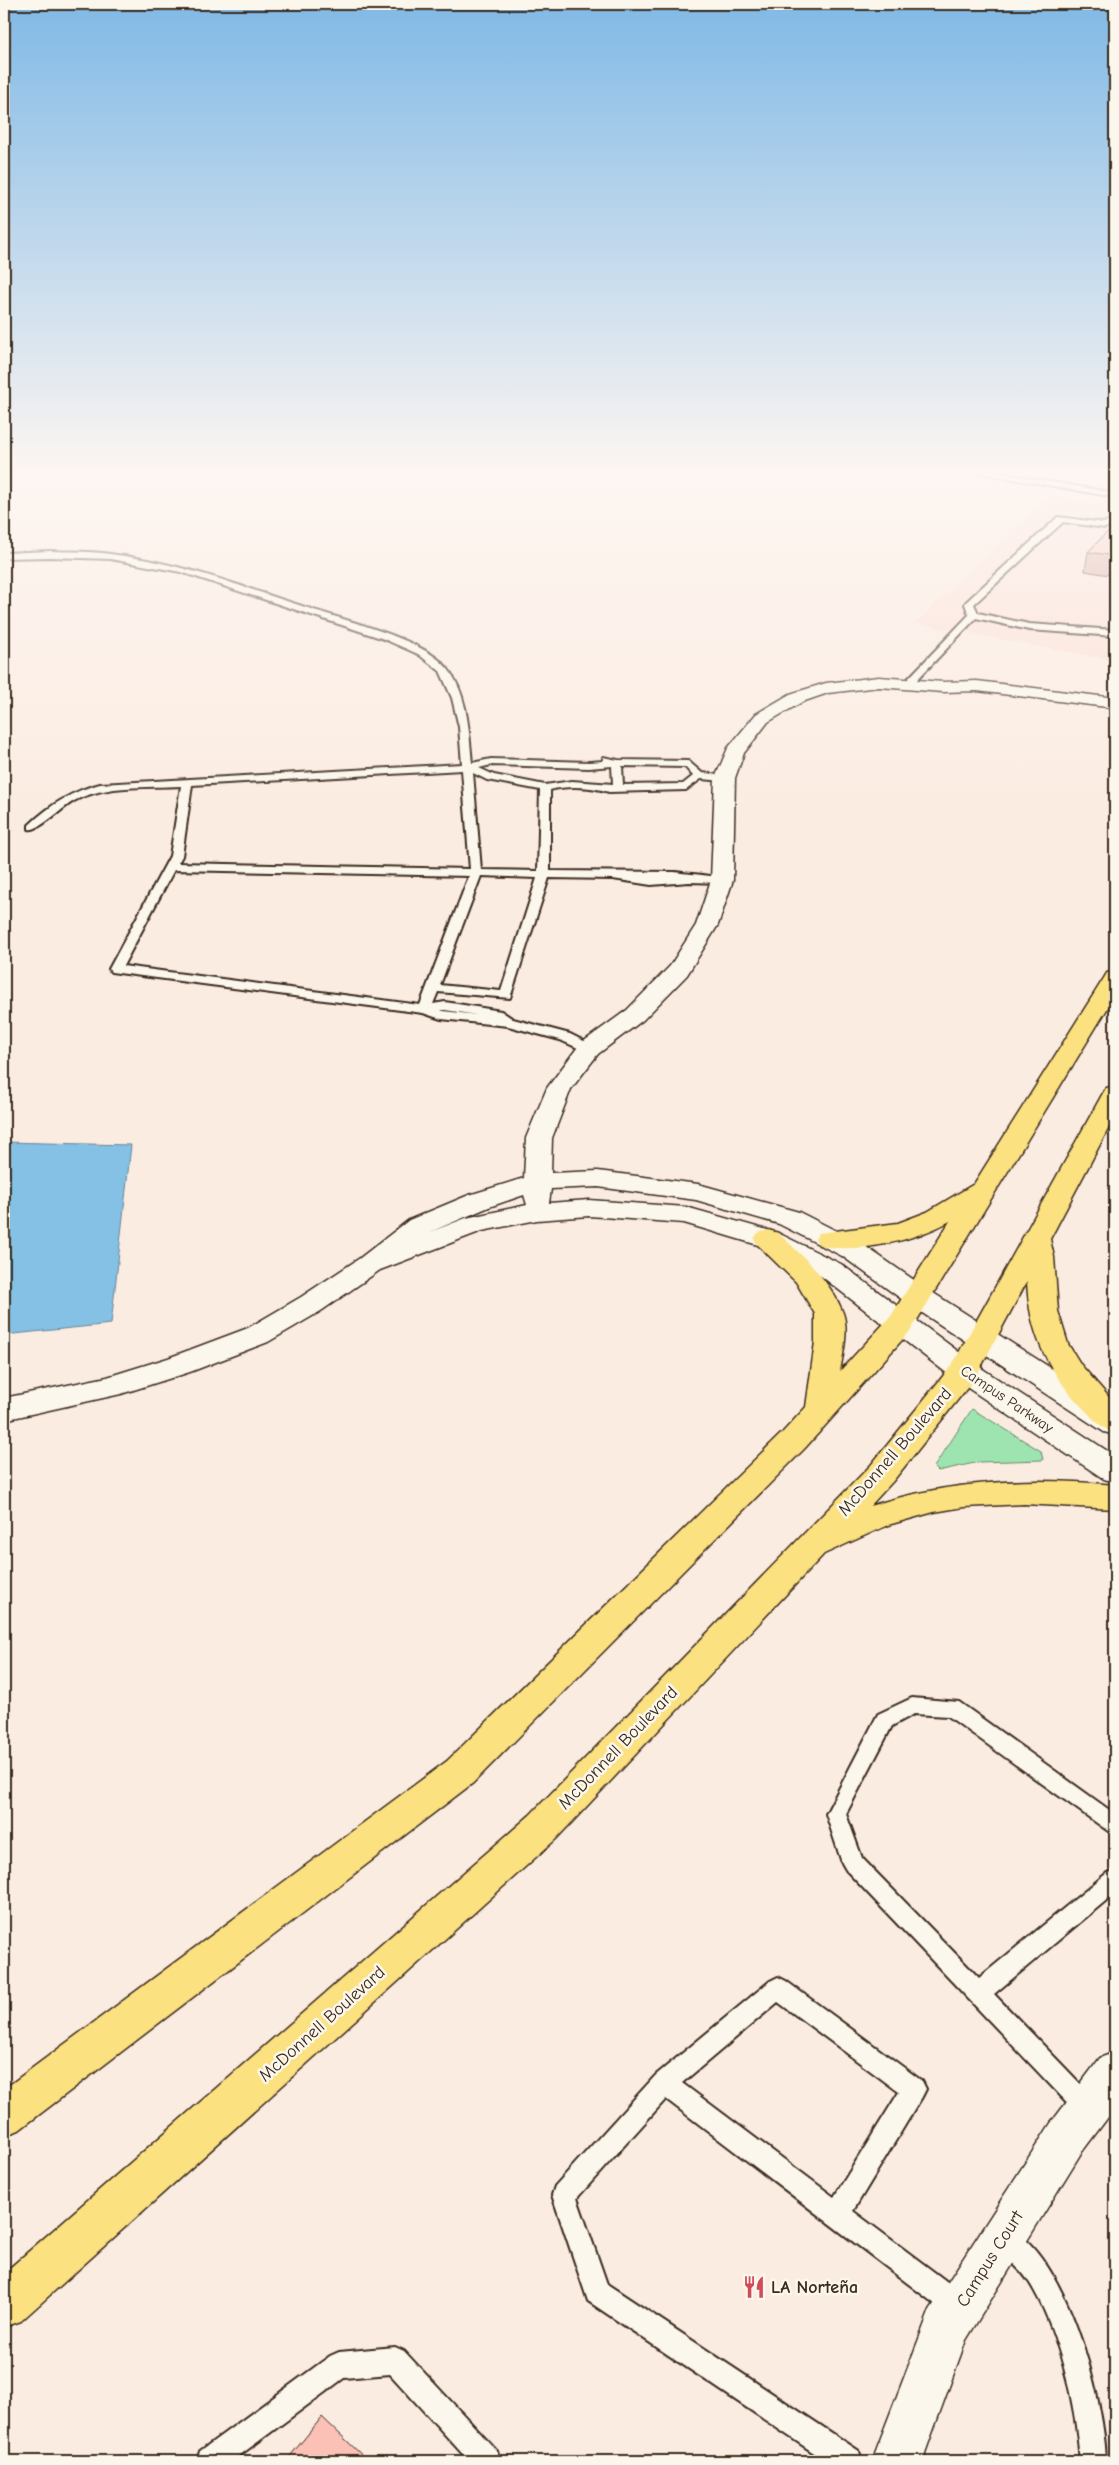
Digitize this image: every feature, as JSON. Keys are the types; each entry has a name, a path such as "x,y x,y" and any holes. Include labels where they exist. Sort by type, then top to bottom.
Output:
{"main road":[{"path":"4,2115 460,1772 821,1412 909,1310 1115,978"},
{"name":"McDonnell Boulevard","path":"4,2304 543,1827 882,1473 964,1371 1115,1093"},
{"path":"829,1239 892,1234 930,1221 983,1189"},
{"path":"768,1238 807,1276 830,1314 830,1342 823,1382 821,1412"},
{"path":"1036,1239 1042,1259 1044,1313 1056,1352 1077,1384 1115,1423"},
{"path":"808,1550 876,1517 948,1497 1048,1492 1115,1497"}],"street":[{"path":"537,1212 539,1138 559,1088 589,1049 635,1015 679,970 707,925 722,880 725,778 735,752 762,718 796,698 826,688 852,684 908,684 943,687 977,686 1115,703"},
{"path":"943,687 1025,706 1115,716"},
{"path":"4,1409 110,1387 179,1365 258,1335 311,1304 370,1264 419,1226 479,1200 538,1182 598,1179 698,1192 789,1218 852,1250 909,1310"},
{"path":"370,1264 476,1224 537,1212 589,1208 686,1214 768,1238 909,1310 983,1339 1115,1423"},
{"name":"Campus Parkway","path":"909,1310 964,1371 1115,1471"},
{"name":"Campus Court","path":"900,2461 900,2454 947,2326 1066,2138 1115,2073"}],"lane":[{"path":"223,583 396,640 420,652 444,670 458,698 469,767 476,874 425,1009"},
{"path":"974,615 969,604 992,583"},
{"path":"974,615 1028,627 1115,634"},
{"path":"908,684 974,615"},
{"path":"33,827 55,806 74,795 100,787 469,767 491,762 589,766 616,763 688,764 700,776 725,778"},
{"path":"616,763 618,788"},
{"path":"469,767 491,778 556,790 686,788 700,776"},
{"path":"187,783 176,856 115,969 425,1009 445,1006 477,1009 496,1014 508,1022 565,1037 589,1049"},
{"path":"433,988 506,995 544,875 545,788"},
{"path":"171,866 613,876 631,881 722,880"},
{"path":"1088,2108 853,1864 836,1814 885,1720 912,1706 952,1708 1115,1825"},
{"path":"978,1993 1115,1880"},
{"path":"837,2214 914,2089 778,1988 664,2083 564,2194 598,2292 849,2461"},
{"path":"664,2083 960,2308"},
{"path":"1004,2237 1041,2276 1060,2321 1076,2370 1094,2441 1093,2461"},
{"path":"210,2461 340,2365 395,2360 487,2461"}],"shaded area":[{"path":"957,583 1115,583 1115,661 915,623"}],"green space":[{"path":"972,1409 1041,1451 1043,1460 979,1462 938,1471 934,1467"}],"water":[{"path":"4,1142 131,1145 111,1324 4,1335"}],"building":[{"path":"322,2417 368,2461 286,2461"}],"place":[{"name":"LA Norteña","path":"754,2287"}]}
